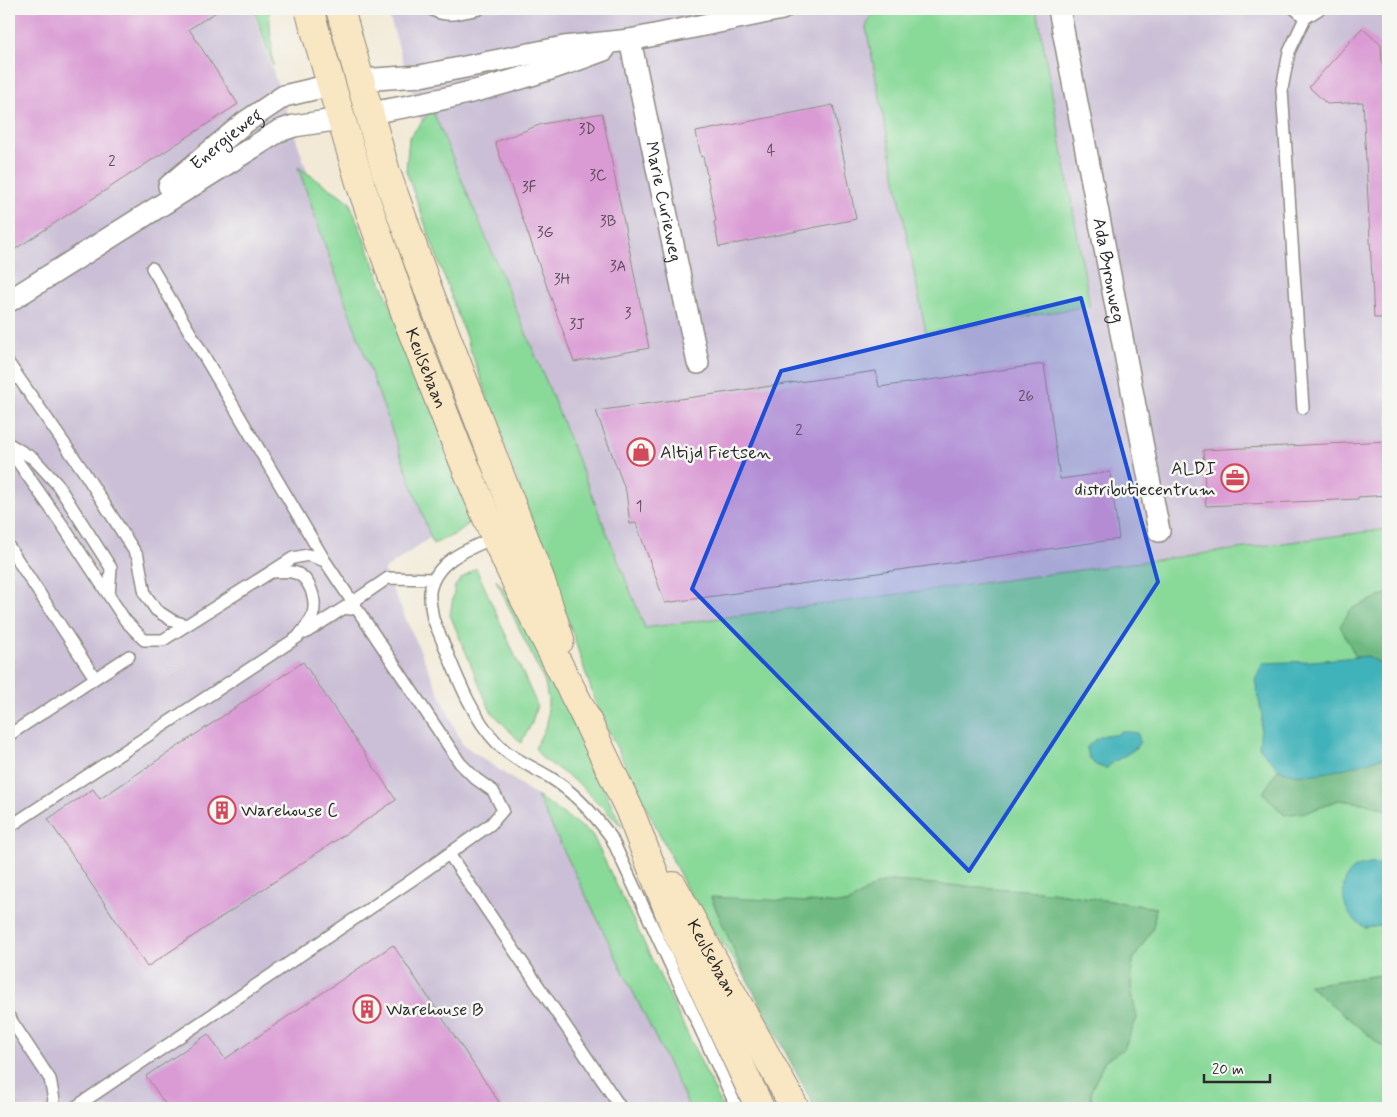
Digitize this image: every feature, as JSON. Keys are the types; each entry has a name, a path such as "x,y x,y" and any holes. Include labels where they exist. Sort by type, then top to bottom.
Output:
{"main road":[{"name":"Keulsebaan","path":"309,9 361,186 408,322 507,532"},
{"name":"Keulsebaan","path":"340,9 386,172 507,532 520,590 583,712 629,809 676,930 760,1108"},
{"name":"Energieweg","path":"331,85 360,80"},
{"name":"Energieweg","path":"341,119 370,113"},
{"name":"Keulsebaan","path":"629,809 695,923 795,1108"}],"street":[{"path":"360,80 420,76 564,47 630,40 782,9"},
{"name":"Ada Byronweg","path":"1059,9 1160,531"},
{"path":"370,113 452,98 558,67 630,40"},
{"name":"Marie Curieweg","path":"630,40 698,363"},
{"name":"Energieweg","path":"110,236 244,123 284,96 331,85"},
{"name":"Energieweg","path":"9,301 279,131 294,126 341,119"}],"lane":[{"path":"431,9 446,15 479,9"},
{"path":"1295,9 1305,18"},
{"path":"1303,408 1282,89 1289,52 1305,18 1319,9"},
{"path":"74,1108 409,882 491,824 503,810 493,791 476,779 460,763 351,607 152,268"},
{"path":"9,364 84,472 138,557 145,594 156,610 173,622 186,625"},
{"path":"9,444 34,459 57,484 111,568 109,596"},
{"path":"9,449 125,620 144,640 163,640 293,558 308,555 325,562"},
{"path":"507,532 474,546 442,567 434,579 430,592 430,604 434,619 472,710 486,731 498,745 567,790 597,819 611,836 737,1108"},
{"path":"9,547 96,678"},
{"path":"270,572 292,572 304,577 310,587 314,609 311,618 298,637"},
{"path":"9,827 298,637 351,607 388,578 434,579"},
{"path":"9,734 129,656"},
{"path":"449,854 621,1108"},
{"path":"9,1017 50,1079 54,1100 52,1108"}],"highlighted area":[{"path":"1081,298 1158,582 969,871 692,589 781,371"}],"shaded area":[{"path":"9,9 253,9 432,536 384,570 462,744 592,834 723,1108 9,1108"},
{"path":"387,9 1388,9 1388,529 644,628 472,287"}],"green space":[{"path":"254,9 269,9 273,66"},
{"path":"874,9 1037,9 1090,306 926,333 866,27"},
{"path":"432,109 549,388 645,628 1388,529 1388,593 1351,609 1368,656 1388,668 1388,756 1297,775 1308,812 1339,800 1369,804 1388,810 1388,863 1369,864 1365,928 1388,925 1388,974 1308,985 1388,1051 1388,1108 1092,1108 1091,1091 1105,1060 1124,1049 1137,1018 1131,988 1133,960 1153,928 1156,908 1051,892 890,881 876,885 847,904 711,898 745,976 693,901 598,710 570,626 406,171 409,138","holes":["1106,735 1114,736 1137,748 1113,761 1107,768 1092,762 1087,747"]},
{"path":"298,167 349,201 469,503 468,524 456,534 433,544 325,245"},
{"path":"476,568 537,705 532,723 521,743 490,710 450,615 455,586 462,578"},
{"path":"496,580 522,610 622,827 578,783 542,758 535,748 547,724 548,700 545,683"},
{"path":"1388,593 1388,668 1368,656 1356,657 1340,626 1351,609"},
{"path":"1388,756 1388,810 1369,804 1339,800 1308,812 1284,815 1263,793 1278,769 1297,775 1324,772"},
{"path":"537,796 592,834 723,1108 690,1108"},
{"path":"890,881 1051,892 1156,908 1153,928 1133,960 1131,988 1137,1018 1124,1049 1105,1060 1091,1091 1092,1108 815,1108 745,976 711,897 847,904 876,885"},
{"path":"1388,974 1388,1051 1308,985 1317,984"}],"water":[{"path":"1368,656 1388,668 1388,756 1348,768 1316,774 1301,775 1288,773 1278,768 1259,747 1262,716 1255,680 1263,663"},
{"path":"1122,731 1138,733 1140,742 1137,746 1130,753 1107,768 1092,762 1087,747 1101,737 1115,735"},
{"path":"1388,863 1388,925 1365,928 1353,919 1347,910 1343,891 1346,879 1349,873 1358,867"}],"building":[{"path":"9,9 221,9 189,29 238,104 9,253"},
{"path":"1362,28 1381,45 1382,63 1388,62 1388,318 1374,318 1363,102 1327,104 1309,87"},
{"path":"833,105 856,219 719,247 714,222 716,221 703,156 701,157 696,132"},
{"path":"602,113 649,348 574,362 495,142 542,124"},
{"path":"1044,364 1060,479 1110,472 1119,539 665,603 636,523 630,524 626,492 596,411 876,371 879,387"},
{"path":"1388,441 1388,495 1358,497 1358,499 1206,506 1203,450"},
{"name":"Warehouse C","path":"303,662 396,800 147,967 48,819 93,789 100,799"},
{"name":"Warehouse B","path":"393,945 503,1108 168,1108 146,1076 208,1034 225,1059"}],"place":[{"name":"Altijd Fietsen","path":"641,452"},
{"name":"ALDI distributiecentrum","path":"1235,478"},
{"name":"Warehouse C","path":"222,810"},
{"name":"Warehouse B","path":"367,1009"}]}
